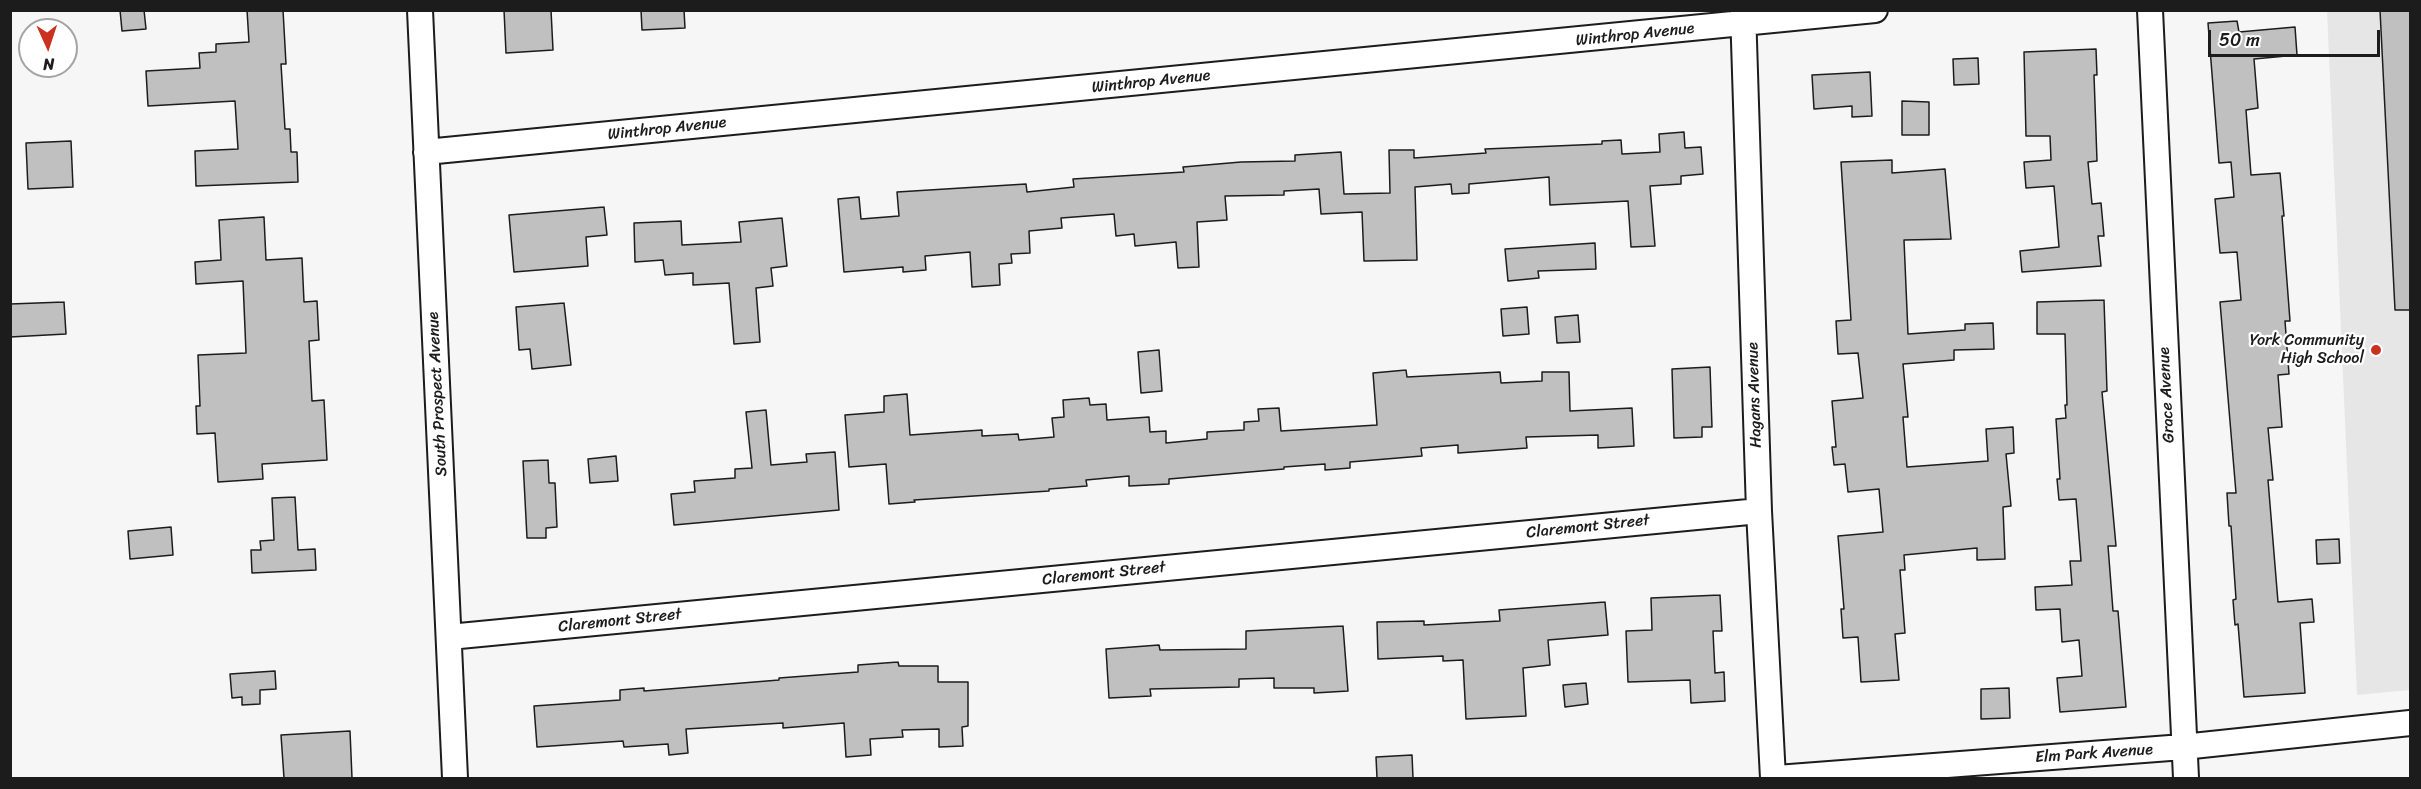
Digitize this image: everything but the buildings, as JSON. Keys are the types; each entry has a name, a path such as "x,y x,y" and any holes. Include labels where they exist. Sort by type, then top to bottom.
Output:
{"street":[{"name":"South Prospect Avenue","path":"420,10 455,778"},
{"name":"Winthrop Avenue","path":"426,152 1743,17 1875,10"},
{"name":"Grace Avenue","path":"2150,10 2186,778"},
{"name":"Hagans Avenue","path":"1743,17 1759,511 1775,778"},
{"name":"Claremont Street","path":"449,637 1759,511"},
{"name":"Elm Park Avenue","path":"1775,778 2183,747 2410,723"}],"shaded area":[{"name":"York Community High School","path":"2327,11 2410,11 2410,690 2357,695"}],"place":[{"name":"York Community High School","path":"2376,350"}]}
